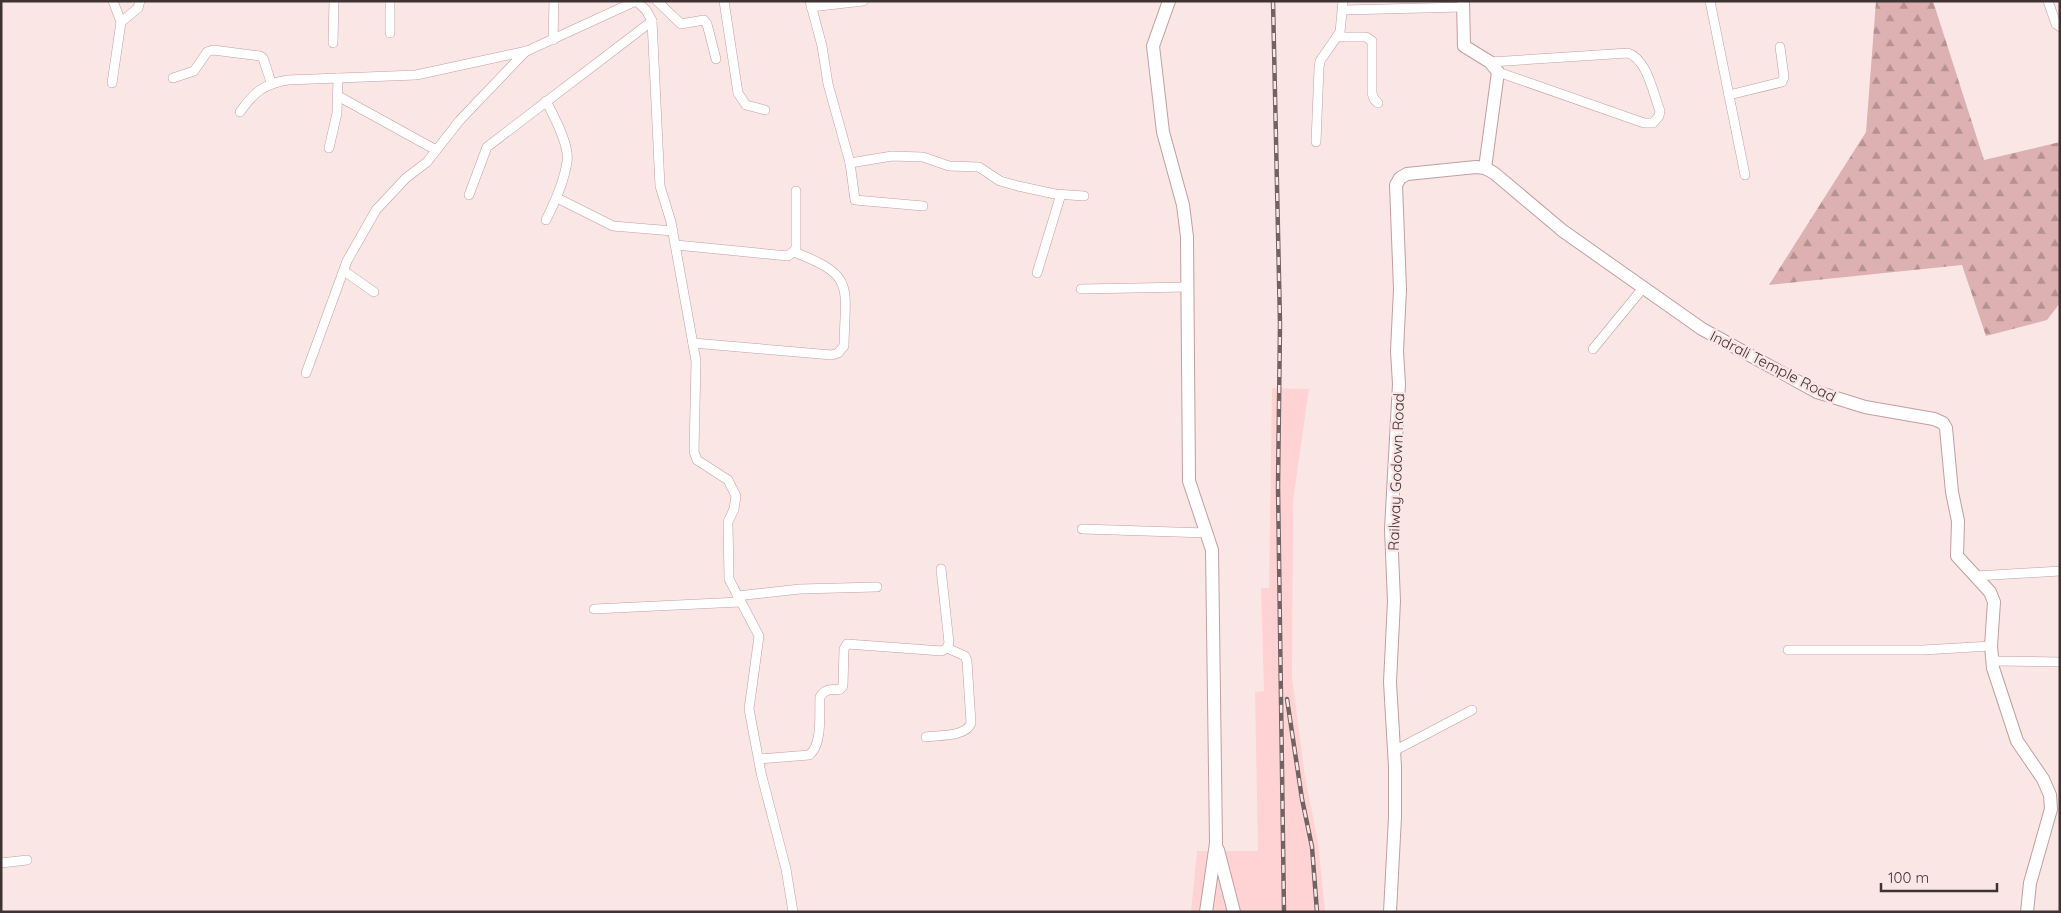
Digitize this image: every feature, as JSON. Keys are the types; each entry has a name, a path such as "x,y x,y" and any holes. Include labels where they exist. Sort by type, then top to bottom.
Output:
{"street":[{"path":"112,83 121,22 113,1"},
{"path":"121,22 138,8 140,1"},
{"path":"333,43 334,1"},
{"path":"390,1 390,33"},
{"path":"552,40 554,1"},
{"path":"240,112 250,98 271,82 416,76 527,51 636,1 646,10 652,21 660,186 676,245 696,362 694,452 698,460 728,480 736,496 734,509 728,522 729,579 759,636 749,709 759,759 786,869 792,912"},
{"path":"657,1 681,24 704,20 707,24 716,59"},
{"path":"724,1 738,93 746,105 765,110"},
{"path":"863,1 810,4 822,46 828,84 850,163 855,200 923,206"},
{"path":"1169,1 1153,46 1163,132 1183,204 1186,237 1189,481 1212,550 1216,843 1206,912"},
{"path":"2048,1 2056,24 2060,27"},
{"path":"1713,2 1745,175"},
{"path":"1316,142 1320,61 1338,37 1343,6 1463,4 1464,46 1494,67 1644,123 1653,123 1659,116 1660,111 1642,62 1638,57 1628,53 1494,67"},
{"path":"469,195 487,147 652,21"},
{"path":"1338,37 1366,37 1372,41 1372,93 1378,103"},
{"path":"1729,94 1782,82 1784,77 1780,47"},
{"path":"173,78 194,71 206,52 213,50 260,56 263,58 271,82"},
{"path":"306,373 347,261 376,210 406,178 426,162 460,120 527,51"},
{"path":"1485,168 1494,67"},
{"path":"329,148 336,122 338,78"},
{"path":"338,96 436,150"},
{"path":"546,101 562,133 568,161 557,198 546,220"},
{"path":"850,163 892,156 923,157 949,166 979,167 1000,181 1061,194 1084,196"},
{"name":"Railway Godown Road","path":"1390,912 1395,817 1390,682 1394,600 1391,530 1399,384 1397,351 1400,289 1396,185 1400,178 1407,174 1476,167 1485,168"},
{"name":"Indrali Temple Road","path":"1485,168 1563,231 1702,329 1817,392 1865,407 1934,419 1943,423 1946,428 1952,492 1958,521 1957,556 1990,592 1994,602 1991,646 1992,661 2017,741 2043,778 2050,795 2051,810 2030,882 2026,912"},
{"path":"676,245 788,256 796,249 796,191"},
{"path":"1037,273 1061,194"},
{"path":"557,198 613,226 673,231"},
{"path":"693,343 832,355 838,353 844,346 845,289 838,274 830,268 794,252"},
{"path":"344,271 374,292"},
{"path":"1081,290 1187,287"},
{"path":"1593,349 1643,288"},
{"path":"1082,529 1207,533"},
{"path":"759,759 809,755 814,752 818,744 820,697 823,692 829,689 839,690 843,686 844,649 847,644 942,651 947,648 949,643 941,569"},
{"path":"1976,576 2060,572"},
{"path":"594,608 738,599 800,589 876,587"},
{"path":"1788,650 1923,650 1991,646"},
{"path":"926,737 964,732 971,724 967,661 965,656 947,648"},
{"path":"1992,661 2060,662"},
{"path":"1394,751 1472,710"},
{"path":"1216,843 1234,912"},
{"path":"1,863 27,860"}],"shaded area":[{"path":"1272,388 1309,389 1293,501 1292,677 1305,777 1318,842 1325,912 1191,912 1197,851 1258,851 1255,692 1264,691 1261,588 1269,588"}],"green space":[{"path":"1876,1 1933,1 1984,160 2060,142 2060,303 2047,320 1986,336 1962,265 1769,285 1866,132"}],"railway":[{"path":"1273,1 1280,324 1278,486 1284,912"},
{"path":"1287,699 1302,799 1312,847 1317,912"}]}
